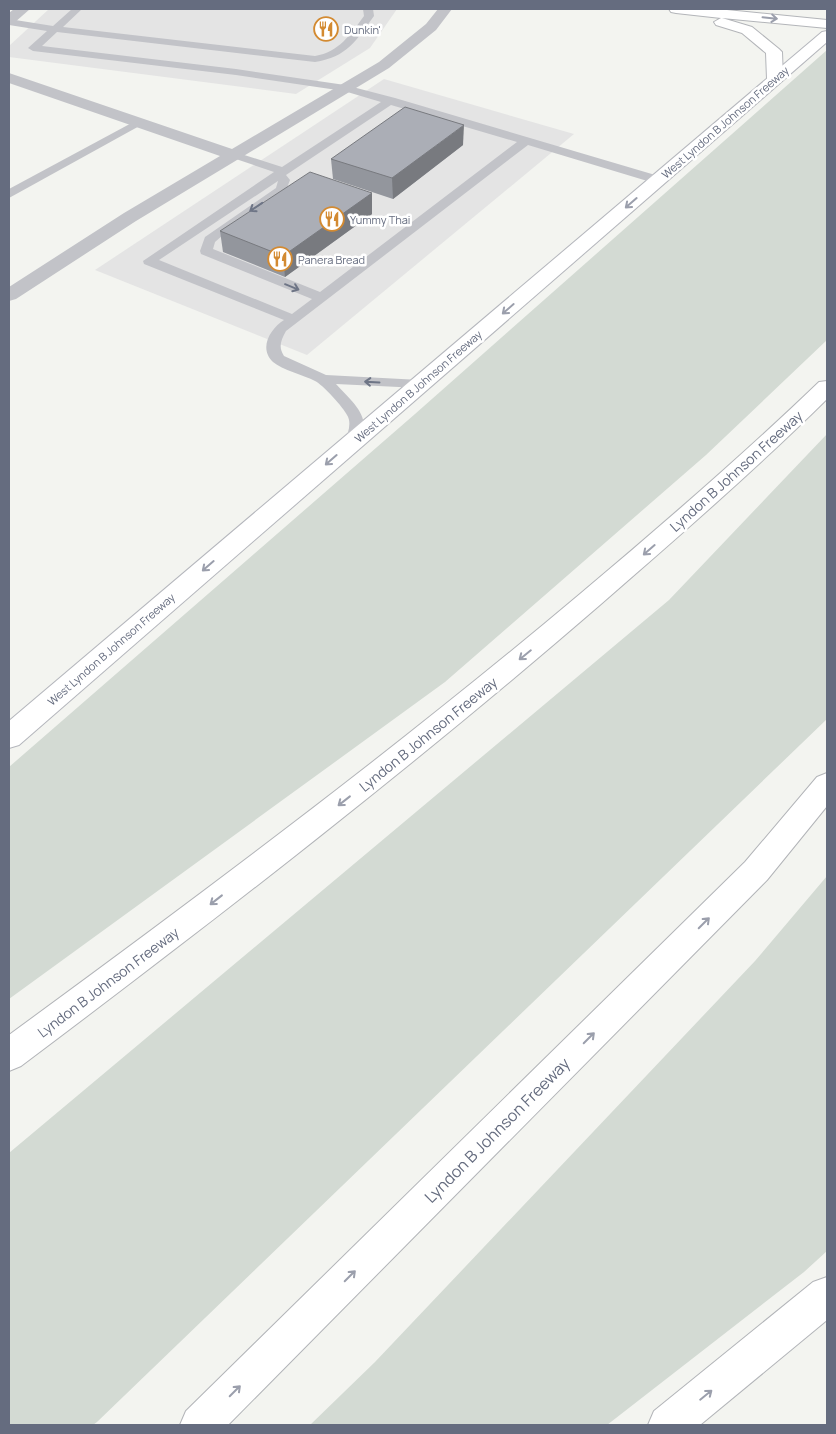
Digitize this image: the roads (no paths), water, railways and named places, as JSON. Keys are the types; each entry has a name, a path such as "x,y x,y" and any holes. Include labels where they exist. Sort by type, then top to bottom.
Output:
{"main road":[{"path":"681,9 827,24"},
{"path":"681,9 747,30 761,40 774,52 775,80"},
{"name":"West Lyndon B Johnson Freeway","path":"9,737 827,35"},
{"name":"Lyndon B Johnson Freeway","path":"9,1055 158,945 382,772 556,630 695,510 827,387"},
{"name":"Lyndon B Johnson Freeway","path":"200,1425 756,871 827,785"},
{"path":"668,1425 827,1296"}],"street":[{"path":"9,21 23,9"},
{"path":"9,295 130,217 384,65 430,28 445,9"},
{"path":"9,78 234,155"}],"lane":[{"path":"77,9 33,48 345,88 392,100 658,180"},
{"path":"9,21 55,29 304,59 323,58 345,48 369,16 368,9"},
{"path":"169,64 187,44"},
{"path":"294,319 149,261 392,100"},
{"path":"9,194 139,122"},
{"path":"420,384 324,379 278,359 273,350 274,339 281,328 526,140"},
{"path":"234,155 281,173 284,180 281,190 219,232 209,240 206,250 322,298"},
{"path":"324,379 354,414 357,426 354,441"}],"place":[{"name":"Dunkin'","path":"326,29"},
{"name":"Yummy Thai","path":"332,219"},
{"name":"Panera Bread","path":"280,259"}]}
